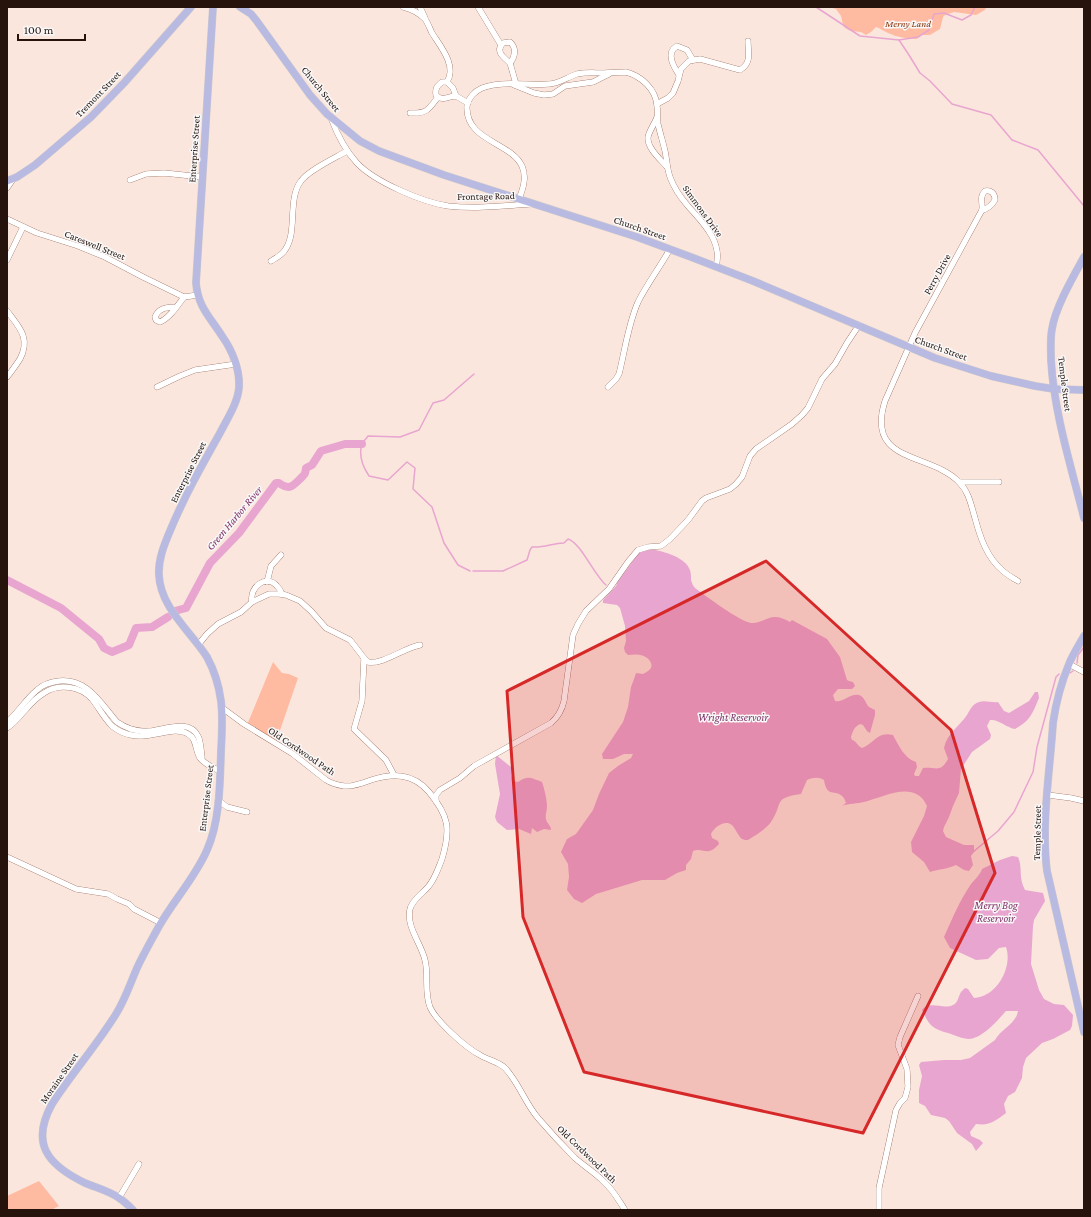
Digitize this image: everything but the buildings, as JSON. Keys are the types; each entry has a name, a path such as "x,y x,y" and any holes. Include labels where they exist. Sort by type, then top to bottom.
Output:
{"main road":[{"name":"Tremont Street","path":"7,181 35,165 91,117 192,7"},
{"name":"Enterprise Street","path":"160,925 197,869 207,850 213,832 218,800 220,771 221,707 216,680 211,665 176,616 166,598 159,579 159,562 165,543 181,506 234,406 239,386 236,364 228,344 206,314 198,295 197,273 202,177 214,7"},
{"name":"Church Street","path":"240,7 251,14 256,20 310,95 331,118 360,141 389,156 637,237 716,266 935,358 991,376 1035,386 1054,389 1084,390"},
{"name":"Temple Street","path":"1084,257 1060,305 1052,328 1050,341 1054,389 1065,445 1084,518"},
{"name":"Temple Street","path":"1084,636 1069,664 1058,694 1053,722 1045,834 1047,871 1084,1032"},
{"name":"Moraine Street","path":"133,1210 119,1198 73,1177 56,1165 45,1150 43,1127 52,1104 117,1013 137,968 160,925"}],"street":[{"path":"403,7 413,10 426,20"},
{"path":"420,7 450,65 451,72 447,82"},
{"path":"478,7 501,45 499,49 500,52 510,64 513,84"},
{"path":"657,104 668,98 673,93 681,69 689,61 700,60 718,63 740,70 745,67 748,63 748,41"},
{"path":"501,45 503,43 510,42 514,47 515,53 510,64"},
{"path":"679,76 671,59 673,48 677,46 687,50 693,60"},
{"name":"Simmons Drive","path":"468,103 470,97 482,88 513,84 555,84 572,76 583,73 626,72 642,80 652,92 657,104 657,116 666,152 667,167 672,182 682,199 706,228 715,242 718,254 716,266"},
{"name":"Simmons Drive","path":"513,84 534,94 544,96 553,94 565,86 593,82 611,73"},
{"path":"438,97 436,91 438,86 442,82 447,82"},
{"path":"447,82 453,88 456,96 468,103 467,112 469,121 476,130 514,156 522,166 524,184 519,199"},
{"path":"438,97 445,98 456,96"},
{"path":"410,113 420,113 428,110 438,97"},
{"name":"Simmons Drive","path":"657,116 650,133 649,141 655,153 667,167"},
{"name":"Frontage Road","path":"331,118 337,134 347,151 357,163 383,182 409,194 435,203 460,207 535,204"},
{"path":"271,261 284,252 288,246 295,192 300,181 305,176 347,151"},
{"path":"130,180 146,174 164,173 202,177"},
{"path":"7,188 14,178"},
{"name":"Perry Drive","path":"959,482 940,469 898,452 888,442 883,432 881,420 884,405 908,347 982,210"},
{"name":"Careswell Street","path":"7,219 38,233 92,251 184,297"},
{"path":"7,260 23,227"},
{"path":"608,387 619,374 626,339 639,301 670,249"},
{"path":"176,307 184,297 198,295"},
{"path":"7,311 22,333 25,345 17,363 7,377"},
{"path":"436,801 436,795 442,789 474,766 551,723 557,717 564,701 573,635 586,611 609,589 638,550 648,547 661,546 670,539 688,520 702,501 730,489 736,484 742,477 750,456 756,449 765,441 792,424 802,415 808,408 822,378 835,364 859,325"},
{"path":"157,388 180,376 196,370 236,364"},
{"path":"959,482 1000,482"},
{"path":"959,482 969,497 978,529 990,557 1002,570 1018,581"},
{"path":"267,582 272,566 281,555"},
{"path":"252,602 251,593 253,590 258,585 267,582 276,585 282,594"},
{"path":"198,645 218,624 241,612 252,602 269,594 282,594 300,601 326,628 350,640 368,662 385,659 407,649 420,646"},
{"path":"364,658 362,701 354,729 386,760 394,775"},
{"path":"1069,664 1084,672"},
{"path":"7,728 40,695 56,685 67,687 80,691 97,702 108,722 131,735 148,736 161,731 174,729 192,736 201,759 220,771"},
{"name":"Old Cordwood Path","path":"221,707 244,724 293,754 323,778 331,782 344,786 351,786 384,776 394,775 404,776 416,780 428,790 444,813 448,829 445,849 436,873 428,886 414,901 410,909 411,927 423,953 427,966 430,1007 438,1019 466,1046 479,1055 504,1067 516,1082 536,1116 575,1157 608,1185 625,1210"},
{"path":"7,722 17,717"},
{"path":"1048,795 1084,801"},
{"path":"218,800 227,807 247,812"},
{"path":"7,857 76,889 108,894 129,904 134,909 160,925"},
{"path":"879,1210 880,1188 896,1110 905,1098 908,1087 907,1069 898,1045 918,996"},
{"path":"119,1198 139,1164"}],"highlighted area":[{"path":"766,561 951,730 995,873 863,1133 584,1072 523,917 507,691"}],"green space":[{"name":"Merny Land","path":"829,7 986,7 985,10 976,15 954,12 945,15 943,17 940,29 930,35 921,35 917,39 895,36 876,27 866,35 861,32 851,31 845,28 841,16 836,9"},
{"path":"273,662 282,673 298,678 276,742 247,725"},
{"path":"39,1181 59,1206 51,1210 7,1210 7,1196"}],"water":[{"name":"Wright Reservoir","path":"647,549 665,552 678,557 690,570 691,580 695,588 739,618 751,623 760,622 775,617 782,618 790,622 792,620 827,639 840,657 847,680 853,682 855,686 852,689 838,689 833,695 835,701 841,701 853,695 859,695 864,698 869,707 875,710 870,733 863,725 860,724 856,726 853,731 851,737 852,740 862,748 880,736 888,734 893,735 905,755 916,762 917,767 914,774 915,776 919,776 923,768 940,768 945,764 948,759 944,748 948,738 975,704 981,701 998,702 1004,711 1009,713 1029,701 1035,692 1038,692 1039,698 1035,708 1025,723 1015,729 990,720 987,726 991,735 990,739 972,752 961,769 959,793 943,831 946,837 964,845 974,845 974,852 971,856 973,865 969,871 956,865 930,872 924,862 912,852 911,842 924,816 927,806 922,798 915,793 898,792 864,802 842,806 846,803 845,799 840,794 829,791 825,786 824,780 814,778 807,780 801,794 786,797 782,800 769,825 748,840 742,839 732,825 729,823 723,823 717,826 711,834 712,838 718,841 719,844 715,848 708,851 693,851 691,859 686,865 686,870 665,880 642,880 596,894 582,903 574,899 567,890 569,877 568,864 561,852 567,839 576,834 593,810 609,773 631,758 633,754 624,754 613,759 603,759 602,754 623,722 628,707 631,687 636,673 643,674 651,667 650,661 646,657 628,655 625,652 625,626 620,608 617,605 603,603 603,600 616,586 638,554 642,550"},
{"path":"496,755 511,767 513,781 518,782 524,778 530,778 542,782 547,803 546,819 551,830 544,829 537,832 532,828 531,834 519,829 507,830 497,822 495,817 500,794 495,764"},
{"name":"Merry Bog Reservoir","path":"1012,856 1018,857 1025,890 1043,893 1045,901 1034,920 1033,926 1031,964 1039,990 1044,999 1054,1004 1064,1005 1073,1015 1072,1026 1070,1030 1042,1043 1026,1058 1022,1078 1015,1092 1008,1096 1004,1104 1006,1113 989,1124 976,1124 970,1132 971,1136 983,1143 976,1151 972,1144 957,1133 949,1121 945,1118 931,1115 925,1106 919,1103 919,1090 922,1076 919,1065 921,1062 961,1060 970,1058 995,1040 1017,1016 1018,1011 1006,1011 985,1032 969,1039 958,1037 935,1028 929,1023 922,1010 925,1007 933,1005 953,1005 956,1003 961,992 965,988 968,989 974,998 982,996 996,987 1001,980 1007,963 1008,955 1006,947 999,948 988,959 976,960 950,948 944,937 963,896 982,869"}],"waterway":[{"path":"816,7 860,36 899,40 918,37 929,30 934,14 944,13 962,20 971,15 975,7"},
{"path":"899,40 920,73 930,81 952,104 991,115 1012,140 1038,150 1084,206"},
{"path":"470,571 458,565 444,543 432,507 413,489 415,468 407,462 388,480 369,476 363,465 361,448 368,436 400,437 419,430 433,403 444,400 474,374"},
{"name":"Green Harbor River","path":"175,611 186,608 210,563 239,533 276,483 288,487 292,486 304,475 306,468 312,465 321,451 345,444 362,444"},
{"path":"473,571 503,571 527,560 532,547 564,543 568,539 578,546 606,585"},
{"name":"Green Harbor River","path":"7,580 61,608 99,639 104,648 112,652 129,645 136,628 152,627 168,617"},
{"path":"1077,663 1078,655 1084,647"},
{"path":"973,852 998,831 1014,812 1033,772 1037,747 1056,677 1059,674"}]}
